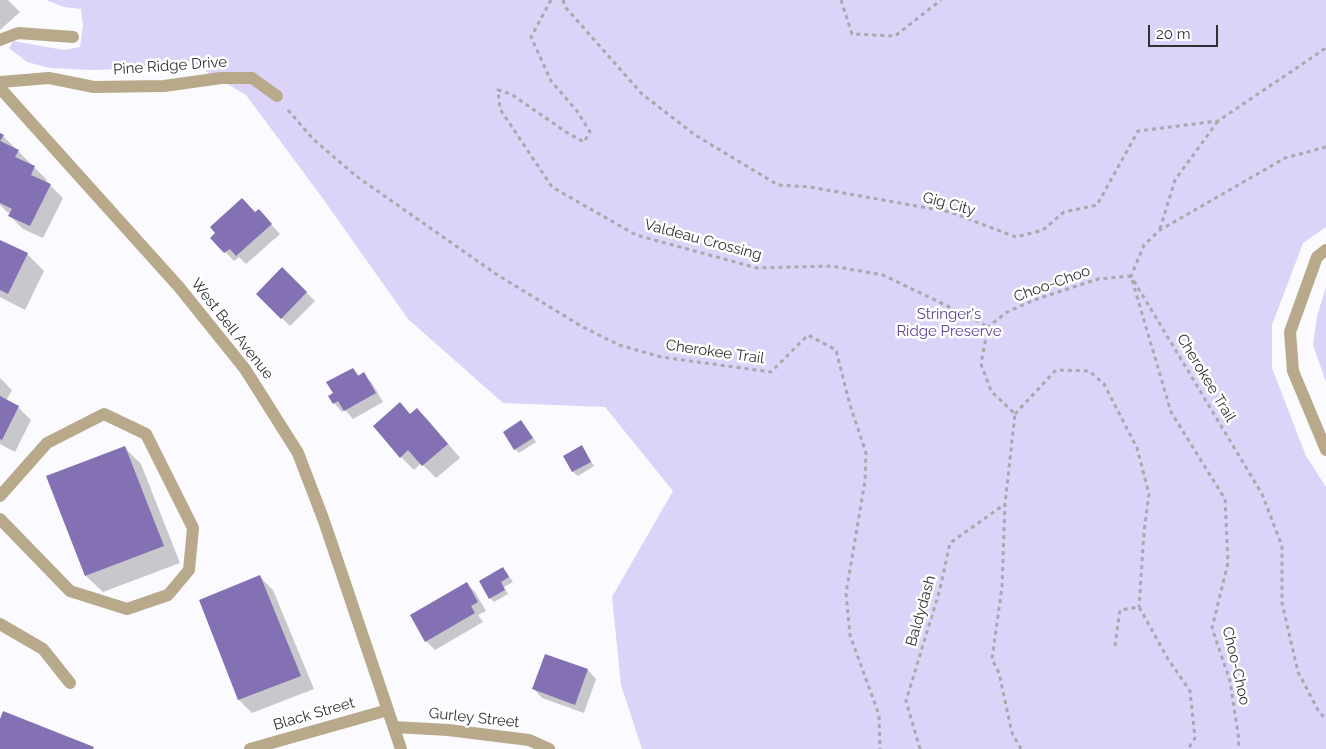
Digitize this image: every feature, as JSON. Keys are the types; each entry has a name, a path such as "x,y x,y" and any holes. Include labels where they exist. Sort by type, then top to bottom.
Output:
{"street":[{"path":"0,40 18,33 73,37"},
{"name":"Pine Ridge Drive","path":"0,82 49,78 94,87 164,86 221,78 252,78 277,96"},
{"name":"West Bell Avenue","path":"0,88 179,287 245,369 298,453 324,521 401,749"},
{"path":"1326,250 1317,257 1290,332 1293,371 1326,450"},
{"path":"0,496 47,443 104,414 146,434 193,528 189,570 168,595 127,609 70,591 0,519"},
{"path":"0,624 43,649 70,683"},
{"name":"Black Street","path":"250,749 388,710"},
{"name":"Gurley Street","path":"394,727 448,730 529,740 549,749"}],"path":[{"name":"Valdeau Crossing","path":"551,0 531,37 551,81 578,111 590,132 584,142 566,132 511,94 498,90 500,109 552,188 636,234 757,268 832,266 883,275 988,327"},
{"name":"Gig City","path":"563,0 566,8 642,94 695,135 778,185 810,186 950,212 1016,237 1043,230 1064,212 1097,205 1138,131 1218,121 1326,48"},
{"path":"841,0 852,34 895,36 941,0"},
{"name":"Cherokee Trail","path":"277,96 313,139 356,176 496,274 581,326 620,345 660,357 771,372 808,335 836,350 850,405 866,453 865,481 846,592 850,635 879,715 880,749"},
{"path":"1160,230 1175,180 1218,121"},
{"path":"1131,276 1144,245 1160,230 1285,158 1326,147"},
{"name":"Choo-Choo","path":"988,327 1007,312 1034,300 1098,279 1131,276 1171,412 1225,499 1228,563 1212,628 1230,681 1239,740 1238,749"},
{"name":"Cherokee Trail","path":"1131,276 1262,494 1282,546 1282,603 1298,672 1318,710 1326,720"},
{"path":"988,327 981,364 991,391 1015,414"},
{"path":"1021,749 1012,733 999,672 992,659 1002,587 1005,504 1015,414 1056,370 1089,371 1104,384 1137,448 1149,494 1144,532 1139,607 1168,659 1190,691 1195,738 1188,749"},
{"name":"Baldydash","path":"920,749 906,701 940,589 950,544 1005,504"},
{"path":"1115,646 1120,610 1139,607"}],"green space":[{"name":"Stringer's Ridge Preserve","path":"46,0 1326,0 1326,227 1303,243 1272,325 1272,368 1306,456 1326,487 1326,749 642,749 621,685 612,597 673,491 605,407 503,403 408,319 321,196 246,95 185,59 151,68 92,70 50,68 27,62 9,48 13,41 64,50 80,47 83,25 81,9 64,7"},
{"path":"1326,287 1326,382 1313,345 1317,316"}],"building":[{"path":"0,133 4,135 0,141"},
{"path":"0,141 19,150 15,157 35,166 31,175 51,184 30,226 8,216 12,209 0,203"},
{"path":"242,198 255,212 259,209 272,224 236,256 230,249 224,253 210,238 215,233 210,227"},
{"path":"0,240 28,253 8,294 0,290"},
{"path":"282,267 307,292 281,319 256,294"},
{"path":"353,368 358,376 364,372 376,393 344,411 338,401 333,404 328,396 333,393 326,382"},
{"path":"0,396 19,406 2,440 0,439"},
{"path":"400,402 410,414 417,408 448,444 422,466 408,450 400,458 373,426"},
{"path":"521,420 533,438 514,450 503,432"},
{"path":"582,445 591,462 572,472 563,456"},
{"path":"125,446 164,546 85,576 46,476"},
{"path":"503,567 509,577 501,582 505,590 489,599 479,581"},
{"path":"260,575 301,676 238,700 199,600"},
{"path":"467,582 478,602 471,606 475,613 425,642 410,615"},
{"path":"545,654 588,669 575,705 532,689"},
{"path":"3,711 94,747 93,749 0,749 0,719"}]}
